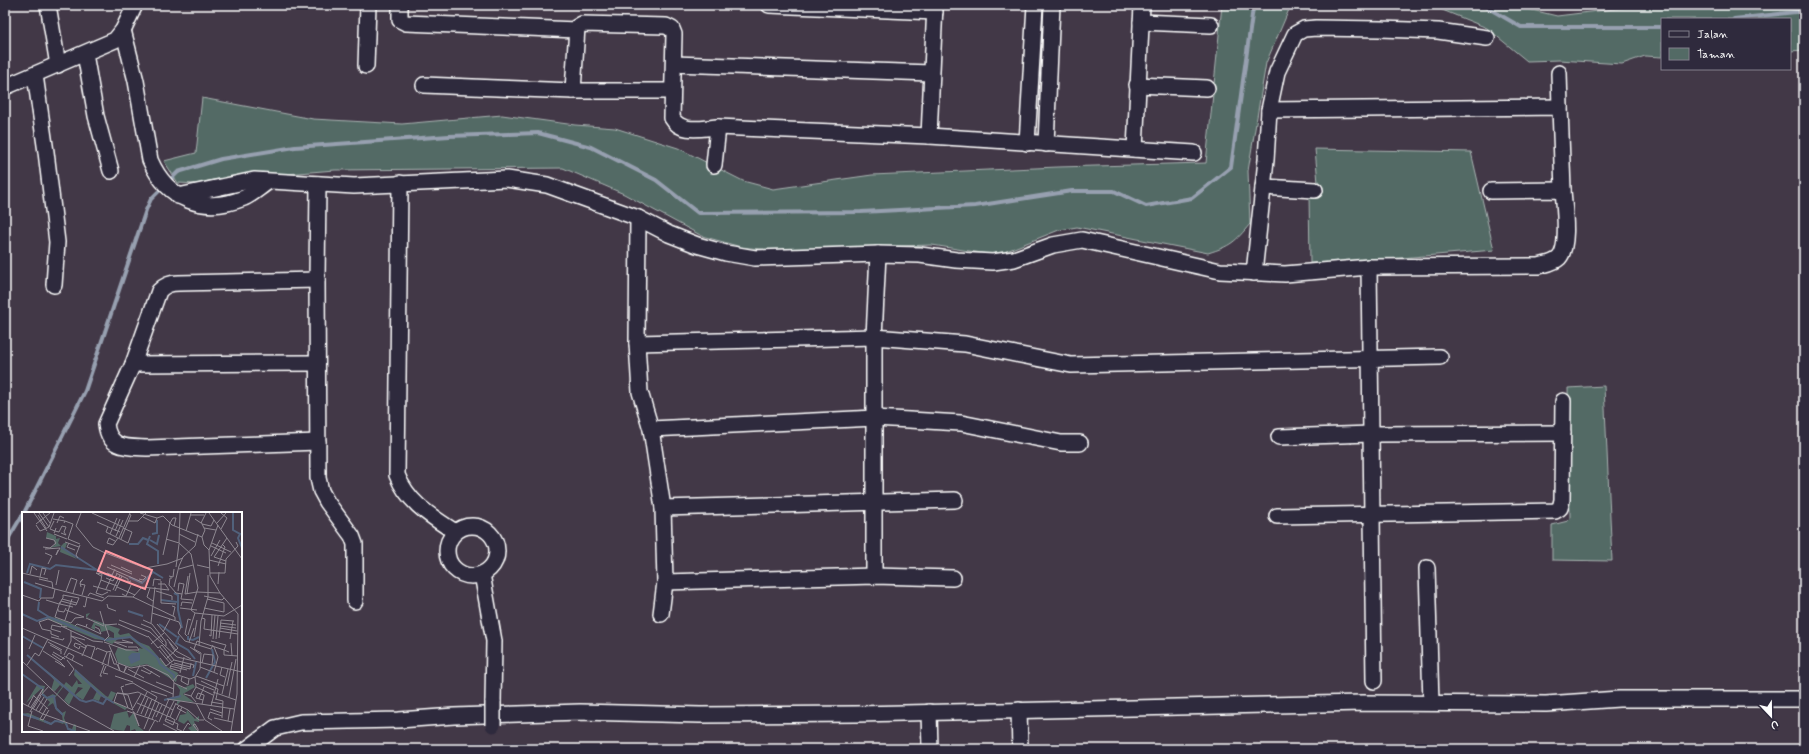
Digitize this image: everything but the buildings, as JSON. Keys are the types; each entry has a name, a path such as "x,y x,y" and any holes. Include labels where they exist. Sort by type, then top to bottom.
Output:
{"street":[{"path":"48,5 58,65"},
{"path":"5,88 115,40 123,30 135,5"},
{"path":"366,66 368,5"},
{"path":"400,5 400,20 406,23 577,30"},
{"path":"769,5 935,8 928,136"},
{"path":"1027,143 1035,5"},
{"path":"1046,144 1052,5"},
{"path":"1135,149 1142,5"},
{"path":"1141,22 1211,25"},
{"path":"573,91 577,27 582,24 666,26 672,29 674,34 672,118 679,127 687,129 718,128 928,136 1194,153"},
{"path":"1254,273 1269,110 1277,72 1290,41 1295,34 1304,29 1316,28 1415,30 1487,38"},
{"path":"123,30 136,81 150,160 174,192 190,202 202,205 227,204 246,197 268,182 354,186 507,179 547,185 638,218 669,234 697,245 726,253 755,258 878,254 920,255 956,260 993,262 1014,259 1053,245 1082,240 1220,271 1285,274 1369,268 1519,267 1539,266 1552,263 1561,256 1566,240 1559,73"},
{"path":"85,54 96,116 111,171"},
{"path":"674,64 931,73"},
{"path":"35,75 57,242 54,285"},
{"path":"424,85 573,91 672,91"},
{"path":"1137,85 1207,88"},
{"path":"1269,110 1560,107"},
{"path":"714,165 718,128"},
{"path":"400,183 397,475 401,486 421,509 455,532"},
{"path":"318,184 318,478 321,491 352,536 355,544 356,601"},
{"path":"1263,187 1315,190"},
{"path":"1491,191 1563,190"},
{"path":"638,218 637,343 640,392 651,429 663,508 665,582 661,614"},
{"path":"874,576 874,337 878,254"},
{"path":"1369,268 1374,681"},
{"path":"317,280 170,284 159,291 133,364 106,424 107,431 112,441 126,447 147,448 318,442"},
{"path":"637,343 874,337 960,344 1071,364 1440,357"},
{"path":"133,364 317,363"},
{"path":"1277,516 1555,511 1560,508 1562,500 1563,401"},
{"path":"651,429 875,418 960,423 1062,443 1080,443"},
{"path":"1279,437 1371,434 1563,433"},
{"path":"663,508 874,501 955,500"},
{"path":"471,525 480,526 488,530 494,537 498,554 490,569 482,574 473,576 465,575 457,571 447,556 447,548 450,539 455,532 462,527 471,525"},
{"path":"1428,568 1431,703"},
{"path":"482,574 494,641 493,725"},
{"path":"665,582 874,576 953,578"},
{"path":"247,749 275,728 301,722 580,712 700,715 1431,703 1546,704 1619,699 1804,699"},
{"path":"1019,710 1020,749"},
{"path":"929,712 930,749"}],"green space":[{"path":"1222,5 1291,5 1266,63 1248,171 1250,224 1232,243 1208,253 1077,227 1059,230 1004,252 988,254 932,245 770,250 741,247 702,236 624,194 563,168 335,170 212,180 197,184 178,183 164,161 196,153 202,98 313,119 402,124 502,115 575,125 615,128 678,148 743,181 773,189 872,175 1058,167 1206,163"},
{"path":"1430,5 1511,5 1557,16 1647,5 1801,5 1804,24 1804,50 1791,51 1791,18 1661,18 1661,57 1645,56 1622,64 1559,60 1527,61 1487,28"},
{"path":"1315,149 1471,152 1494,250 1366,261 1310,263 1309,194 1319,194"},
{"path":"1604,386 1612,561 1552,560 1552,525 1568,521 1570,518 1568,388"}],"waterway":[{"path":"168,182 178,172 221,159 295,147 449,136 538,133 591,147 656,180 698,213 861,212 975,206 1072,191 1114,191 1146,206 1192,198 1231,167 1253,8 1256,5"},
{"path":"1483,5 1521,27 1661,27"},
{"path":"1743,18 1804,11"},
{"path":"24,512 85,391 146,210 151,199 163,187"},
{"path":"5,544 22,516"}]}
